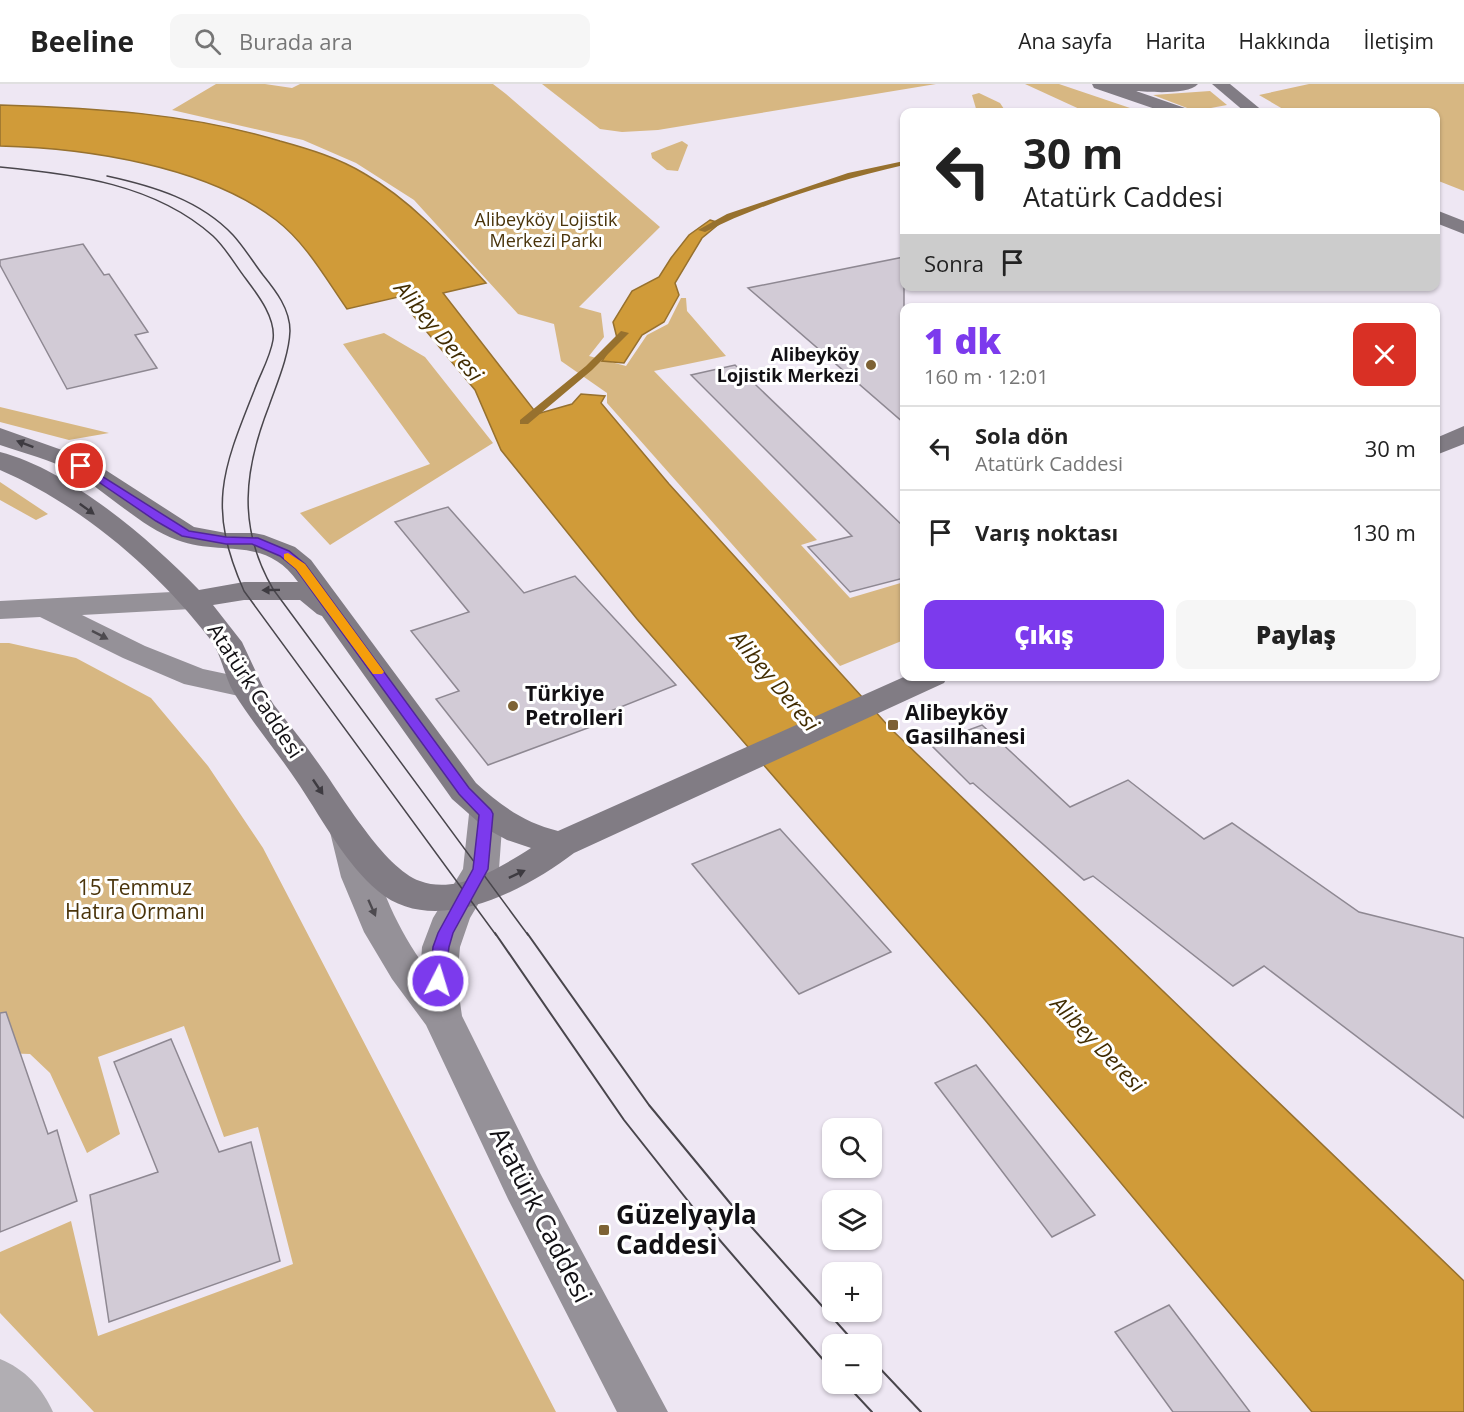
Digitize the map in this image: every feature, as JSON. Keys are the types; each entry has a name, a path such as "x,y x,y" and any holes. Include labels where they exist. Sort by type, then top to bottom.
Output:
{"main road":[{"path":"1100,84 1168,108"},
{"path":"1112,84 1161,87 1190,84"},
{"path":"1220,84 1250,108"},
{"path":"1440,199 1464,208"},
{"path":"1440,218 1464,228"},
{"path":"1440,422 1464,411"},
{"path":"1440,445 1464,434"},
{"path":"0,436 81,466 186,534 226,541 254,541 285,554 301,566 464,791 486,814 517,832 561,844"},
{"name":"Atatürk Caddesi","path":"0,460 33,474 85,507 149,558 191,600 224,637 237,659 248,688 348,832 395,886 420,896 437,897 467,893 493,885 527,870 561,844 922,681"},
{"path":"0,610 191,600 244,591 273,589 308,591 340,620"},
{"path":"48,609 134,652 195,677 248,688"},
{"name":"Atatürk Caddesi","path":"442,1016 438,981 441,947 452,918 481,869 486,814"},
{"name":"Atatürk Caddesi","path":"348,832 359,878 375,915 422,995 442,1016 524,1186 643,1412"}],"street":[{"path":"0,1382 28,1412"}],"green space":[{"name":"Alibeyköy Lojistik Merkezi Parkı","path":"216,84 265,84 292,88 300,84 493,84 660,227 579,307 601,313 604,337 589,356 626,366 647,335 668,324 681,298 686,298 687,311 726,356 654,371 817,540 801,545 850,598 900,583 900,642 840,666 607,403 607,393 561,361 554,324 518,314 414,200 356,163 303,140 172,110"},
{"path":"542,84 936,84 658,130 622,132 600,129"},
{"path":"1025,84 1059,84 1130,108 1077,108"},
{"path":"1309,84 1464,84 1464,191 1440,182 1440,108 1281,108 1259,95"},
{"path":"1210,91 1227,105 1187,108 1153,95"},
{"path":"979,93 1000,103 1003,108 976,108 972,95"},
{"path":"682,141 688,145 678,171 667,170 652,158 651,153"},
{"path":"384,333 425,357 493,443 330,545 300,513 430,464 343,344"},
{"path":"0,407 109,433 69,440 0,422"},
{"path":"0,482 48,514 36,520 0,500"},
{"name":"15 Temmuz Hatıra Ormanı","path":"0,643 76,658 151,698 208,766 263,848 556,1412 94,1412 0,1313 0,1252 71,1221 98,1336 293,1264 258,1127 224,1137 184,1026 98,1057 120,1134 87,1153 50,1073 30,1054 0,1053"}],"water":[{"name":"Alibey Deresi","path":"0,105 106,110 176,118 245,132 313,151 345,163 382,185 414,210 486,283 443,293 537,414 572,404 581,394 605,396 601,403 669,484 892,730 1464,1281 1464,1412 1312,1412 985,1020 637,619 501,450 475,390 398,297 347,309 315,262 287,229 248,201 181,173 107,156 0,146"},
{"path":"710,220 720,223 702,238 675,283 679,295 664,322 642,335 624,363 602,361 617,338 613,322 632,291 659,277 689,235"}],"building":[{"path":"83,244 104,275 109,274 148,332 135,335 157,368 67,389 0,265 0,260"},
{"name":"Alibeyköy Lojistik Merkezi","path":"900,258 900,291 904,291 904,303 900,303 900,420 748,288"},
{"path":"735,365 900,523 900,579 850,592 808,547 852,536 691,375"},
{"path":"448,507 524,593 575,576 676,685 598,716 604,722 488,765 436,699 459,691 411,631 469,612 395,522"},
{"path":"982,725 1070,807 1128,780 1204,839 1232,823 1359,912 1464,938 1464,1118 1264,966 1233,986 1093,876 1084,880 973,783 970,784 930,744"},
{"path":"780,829 891,952 799,994 692,864"},
{"path":"6,1012 48,1134 57,1130 77,1201 0,1232 0,1013"},
{"path":"171,1039 219,1152 251,1142 280,1261 109,1322 90,1195 158,1172 114,1062"},
{"path":"976,1065 1095,1215 1052,1237 935,1083"},
{"path":"1169,1305 1250,1412 1173,1412 1115,1332"}],"waterway":[{"path":"702,230 730,216 851,175 900,164"},
{"path":"524,422 589,368 624,333"}],"tram line":[{"path":"0,167 85,178 140,193 166,204 190,218 213,236 261,300 272,323 272,347 234,444 223,490 222,512 232,562 244,591 496,935"},
{"path":"107,176 175,196 206,212 233,235 281,301 288,315 290,331 287,350 254,453 248,498 249,521 261,566 273,589 528,935"},
{"path":"495,933 624,1120 711,1230 822,1358"},
{"path":"527,933 649,1105 730,1203 847,1334"},
{"path":"882,1371 921,1412"},
{"path":"855,1394 872,1412"}],"slow traffic":[{"path":"288,556 301,566 377,672"}],"place":[{"name":"Alibeyköy Lojistik Merkezi","path":"871,365"},
{"name":"Türkiye Petrolleri","path":"513,706"},
{"name":"Alibeyköy Gasilhanesi","path":"893,725"},
{"name":"Güzelyayla Caddesi","path":"604,1230"}],"route":[{"path":"81,466 186,534 226,541 254,541 285,554 301,566 464,791 486,814 481,869 452,918 446,933 441,947 438,981"}]}
